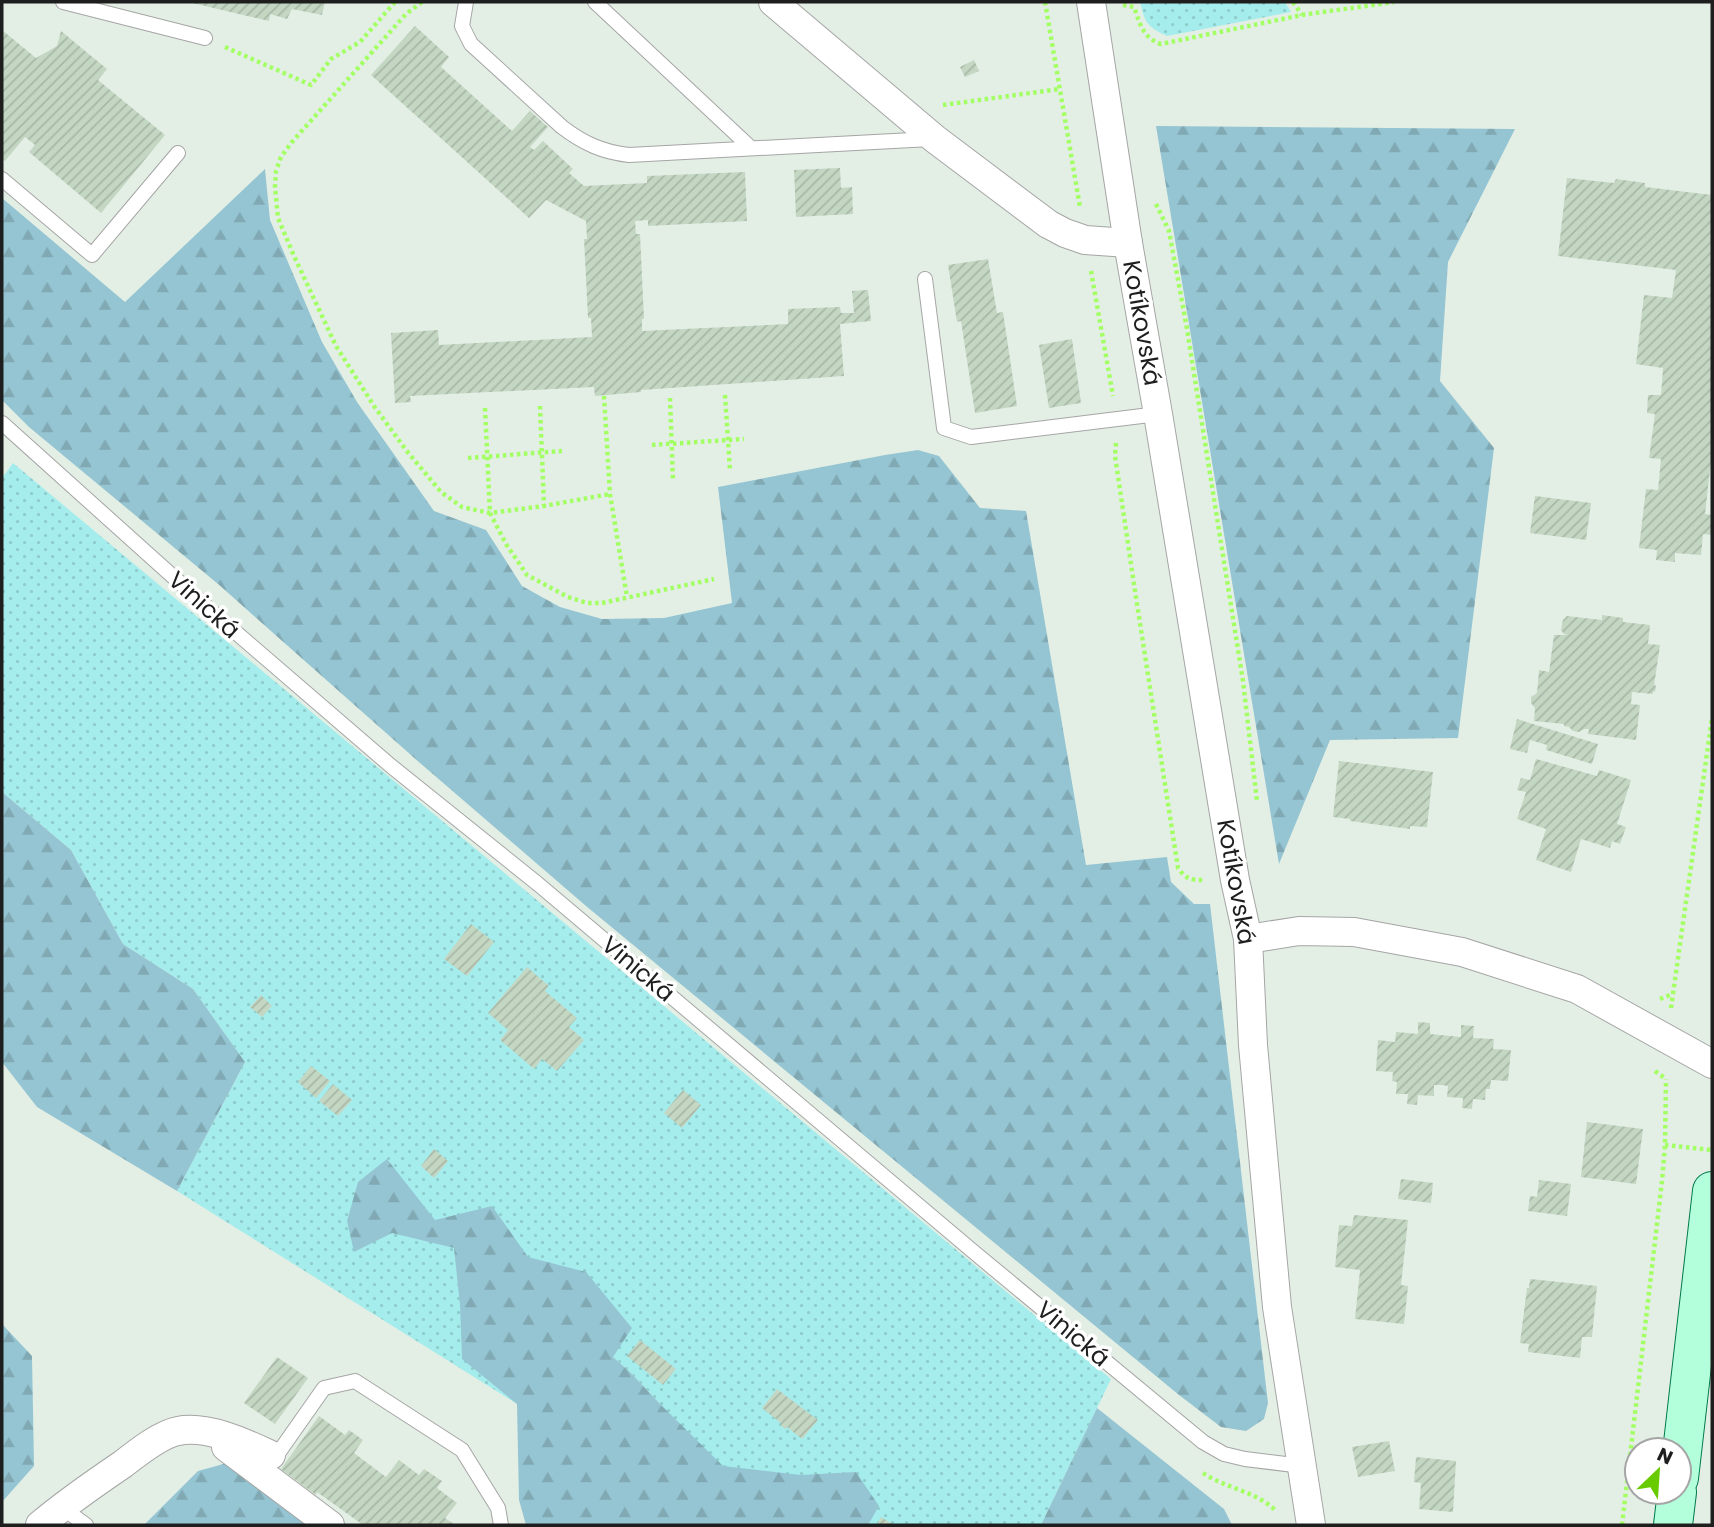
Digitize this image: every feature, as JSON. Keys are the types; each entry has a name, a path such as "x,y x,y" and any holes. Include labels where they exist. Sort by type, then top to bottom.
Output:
{"main road":[{"path":"1684,1436 1712,1191"},
{"path":"1674,1525 1676,1506"}],"street":[{"name":"Kotíkovská","path":"773,2 935,139 1048,224 1085,240 1128,243"},
{"name":"Kotíkovská","path":"1091,2 1128,243 1235,880 1248,939 1253,1045 1277,1307 1311,1525"},
{"path":"1248,939 1299,931 1354,932 1462,952 1577,989 1712,1065"},
{"path":"51,1516 150,1444 177,1431 203,1430 246,1443 271,1455"},
{"path":"203,1430 330,1525"}],"lane":[{"path":"63,2 205,38"},
{"path":"466,2 462,26 471,44 562,127 578,139 609,153 629,155 935,139"},
{"path":"595,2 751,148"},
{"path":"2,179 92,255 178,153"},
{"path":"925,279 944,428 971,438 1158,414"},
{"name":"Vinická","path":"2,423 218,617 391,766 538,884 943,1227 1203,1442 1224,1454 1302,1466"},
{"path":"271,1455 279,1452 324,1388 355,1381 462,1450 498,1508 501,1525"},
{"path":"51,1516 86,1525"}],"path":[{"path":"205,38 311,85 331,60 360,42 395,2"},
{"path":"422,2 406,14 281,157 276,171 275,187 278,218 336,346 374,407 440,492 462,507 490,513 610,494"},
{"path":"1045,2 1117,419 1115,456 1178,868 1191,880 1235,880"},
{"path":"1118,2 1119,5 1134,7 1141,28 1151,41 1161,44 1302,15 1394,2"},
{"path":"1293,2 1302,15"},
{"path":"902,111 1060,89"},
{"path":"1153,198 1168,231 1186,323 1243,681 1257,810"},
{"path":"725,395 730,470"},
{"path":"604,396 610,494 627,597"},
{"path":"670,398 673,481"},
{"path":"540,406 544,506"},
{"path":"485,408 490,513 506,544 527,575 568,597 587,603 602,603 714,579"},
{"path":"652,445 744,439"},
{"path":"468,458 562,451"},
{"path":"1622,1525 1665,1144 1672,994 1712,718"},
{"path":"1657,1000 1672,994"},
{"path":"1647,1065 1666,1079"},
{"path":"1665,1144 1712,1150"},
{"path":"1200,1471 1274,1507 1280,1516"}],"shaded area":[{"path":"1140,2 1285,2 1291,12 1167,36 1148,24"},
{"path":"13,463 1111,1379 1041,1525 721,1525 661,1405 613,1357 517,1404 177,1191 245,1062 193,989 123,944 71,850 2,792 2,478"}],"green space":[{"path":"1156,126 1515,129 1448,262 1440,381 1494,448 1458,738 1330,740 1279,864"},
{"path":"265,169 270,220 322,342 357,402 434,511 486,530 522,586 560,607 602,619 664,618 732,603 718,487 918,450 939,456 980,508 1026,511 1086,865 1167,857 1171,882 1194,904 1210,904 1268,1403 1264,1419 1246,1431 1221,1427 1179,1395 586,906 218,584 29,427 2,400 2,198 125,302"},
{"path":"2,792 71,850 123,944 193,989 245,1062 177,1191 37,1107 2,1062"},
{"path":"387,1159 435,1220 492,1206 528,1257 586,1272 632,1328 613,1357 723,1466 801,1475 856,1472 879,1506 868,1525 526,1525 519,1500 517,1404 462,1359 454,1248 392,1233 354,1252 347,1221 358,1182"},
{"path":"2,1324 32,1356 34,1466 2,1502"},
{"path":"1097,1408 1224,1509 1232,1525 1041,1525"},
{"path":"249,1457 334,1525 144,1525 198,1471"}],"building":[{"path":"188,2 325,2 322,15 292,9 287,19 270,14 269,21"},
{"path":"415,26 449,57 441,67 512,131 530,111 548,127 530,147 534,150 543,141 573,169 569,173 584,186 647,183 647,176 745,172 747,221 648,226 648,220 635,221 636,234 640,234 644,319 642,331 788,324 788,309 840,307 841,313 854,313 852,291 868,290 871,321 840,324 844,376 641,390 595,396 594,387 410,396 411,402 395,403 391,333 438,330 439,345 592,337 591,318 588,318 584,239 587,239 586,221 546,200 529,218 371,75"},
{"path":"2,30 36,58 57,46 61,31 107,69 98,80 165,135 101,213 29,152 35,145 25,137 5,161 2,159"},
{"path":"974,60 979,71 965,77 960,67"},
{"path":"840,168 841,188 852,187 853,214 796,217 794,170"},
{"path":"1567,178 1614,183 1616,179 1645,183 1645,187 1712,195 1712,452 1705,514 1712,515 1712,535 1703,534 1701,555 1675,553 1675,562 1656,560 1657,550 1639,548 1646,489 1658,490 1661,459 1649,458 1655,414 1647,413 1648,395 1661,395 1663,368 1636,364 1644,295 1672,298 1676,270 1558,256"},
{"path":"988,259 997,313 1003,312 1017,406 975,413 961,321 957,322 948,265"},
{"path":"1072,339 1081,403 1049,408 1039,345"},
{"path":"1535,496 1591,503 1586,540 1530,533"},
{"path":"1602,615 1623,618 1623,622 1650,625 1648,644 1660,645 1655,692 1632,692 1631,704 1640,705 1636,740 1588,734 1589,729 1579,732 1564,724 1534,721 1535,708 1531,697 1537,693 1539,670 1549,672 1554,635 1568,635 1561,630 1563,620 1567,616 1602,620"},
{"path":"1517,719 1598,744 1592,764 1546,750 1547,745 1530,740 1527,753 1510,749"},
{"path":"1536,759 1597,776 1599,770 1631,780 1617,824 1626,827 1620,844 1612,841 1610,848 1581,839 1571,872 1536,860 1546,829 1517,819 1526,792 1517,790 1521,778 1530,780"},
{"path":"1339,761 1433,772 1427,827 1410,826 1410,829 1333,817"},
{"path":"471,924 494,942 467,976 444,959"},
{"path":"527,967 549,986 545,991 577,1018 569,1027 584,1040 557,1071 542,1059 534,1069 500,1040 508,1030 488,1013"},
{"path":"261,995 272,1006 262,1017 250,1007"},
{"path":"1418,1022 1430,1023 1430,1034 1461,1037 1461,1025 1474,1026 1473,1038 1494,1039 1493,1049 1511,1050 1508,1081 1491,1080 1490,1089 1486,1089 1485,1100 1473,1099 1472,1109 1462,1108 1463,1098 1447,1097 1448,1086 1442,1085 1434,1085 1434,1096 1418,1095 1417,1105 1407,1104 1408,1094 1396,1094 1397,1082 1392,1081 1393,1072 1376,1071 1378,1040 1395,1042 1396,1032 1418,1034"},
{"path":"311,1066 330,1081 316,1098 298,1082"},
{"path":"333,1084 352,1100 338,1116 319,1101"},
{"path":"683,1090 701,1105 682,1128 664,1113"},
{"path":"1587,1122 1643,1129 1636,1184 1581,1177"},
{"path":"434,1149 448,1161 434,1178 421,1166"},
{"path":"1401,1179 1433,1183 1431,1203 1398,1199"},
{"path":"1539,1180 1571,1184 1567,1216 1528,1211 1530,1196 1537,1197"},
{"path":"1354,1215 1408,1220 1401,1285 1408,1286 1404,1324 1355,1319 1360,1270 1335,1267 1339,1225 1352,1226"},
{"path":"1530,1279 1597,1286 1592,1337 1582,1337 1580,1358 1528,1352 1529,1344 1520,1343"},
{"path":"640,1340 676,1369 663,1385 627,1356"},
{"path":"277,1357 308,1378 275,1424 244,1403"},
{"path":"777,1389 818,1420 802,1439 787,1427 785,1429 762,1408"},
{"path":"319,1416 345,1435 349,1430 363,1440 354,1453 386,1477 399,1460 419,1475 424,1469 442,1481 437,1488 457,1503 445,1518 455,1525 363,1525 281,1469"},
{"path":"1389,1441 1395,1471 1358,1477 1352,1447"},
{"path":"1416,1457 1456,1461 1453,1512 1419,1509 1421,1483 1414,1482"},
{"path":"881,1517 894,1525 877,1525"}]}
